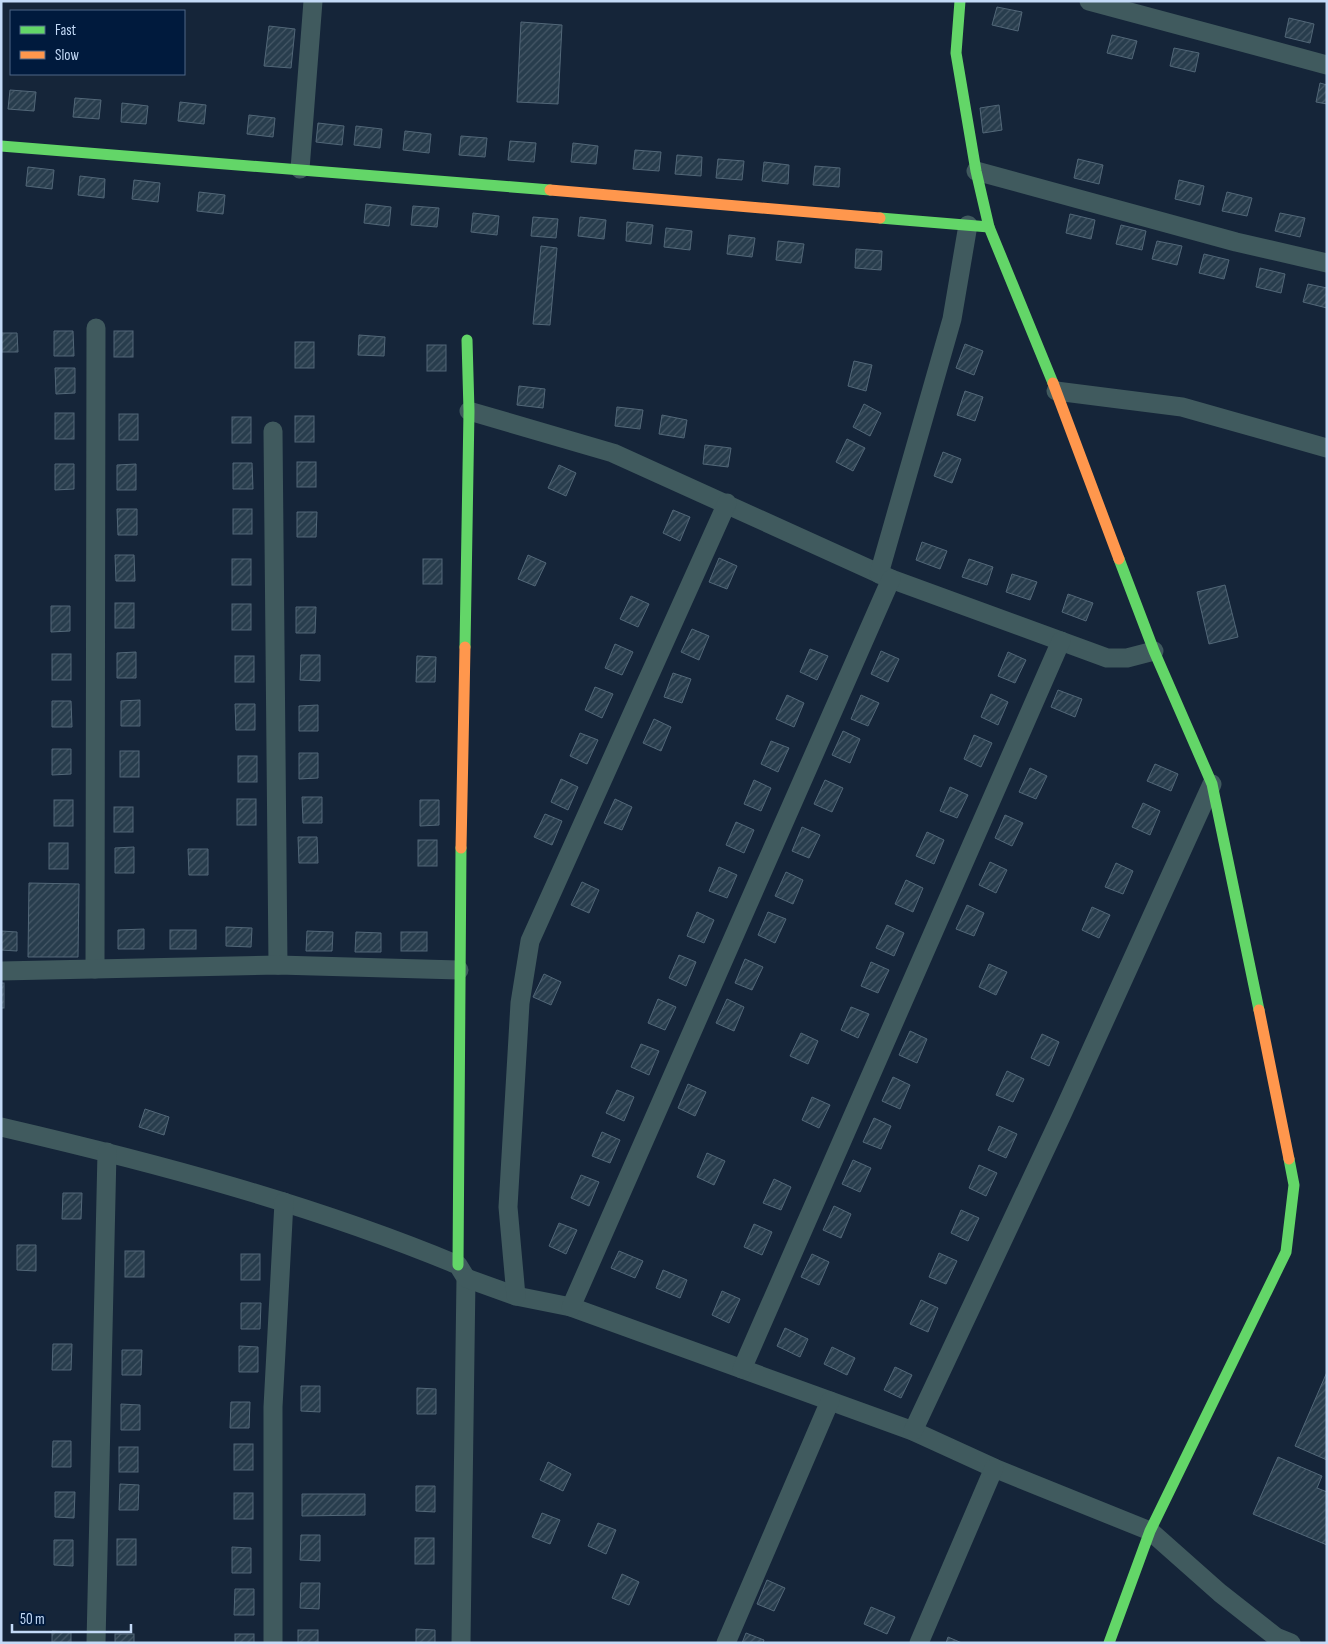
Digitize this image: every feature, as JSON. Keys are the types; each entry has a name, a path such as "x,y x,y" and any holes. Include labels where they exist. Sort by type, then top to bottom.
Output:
{"street":[{"path":"300,169 313,1"},
{"path":"960,1 956,53 976,171 989,227 1056,391 1154,652 1212,784 1294,1185 1286,1252 1150,1531 1109,1643"},
{"path":"1089,1 1327,65"},
{"path":"1,146 300,169 989,227"},
{"path":"976,171 1226,239 1327,263"},
{"path":"572,1307 885,576 952,319 968,225"},
{"path":"95,969 96,328"},
{"path":"461,1643 462,1272 459,970 469,411 467,340"},
{"path":"1056,391 1182,407 1327,448"},
{"path":"469,411 613,453 885,576 1107,658 1128,658 1154,652"},
{"path":"273,431 278,965"},
{"path":"516,1296 508,1207 520,1003 530,941 727,503"},
{"path":"742,1369 1060,641"},
{"path":"913,1431 1063,1112 1212,784"},
{"path":"1,971 278,965 459,970"},
{"path":"1,1127 107,1152 284,1202 462,1272 516,1296 572,1307 913,1431 994,1468 1150,1531 1220,1593 1276,1637 1291,1643"},
{"path":"96,1643 107,1152"},
{"path":"273,1643 273,1407 284,1202"},
{"path":"726,1643 830,1402"},
{"path":"919,1643 994,1468"}],"building":[{"path":"997,7 1022,12 1018,31 992,25"},
{"path":"1289,18 1314,24 1310,43 1285,37"},
{"path":"521,22 562,25 558,104 517,102"},
{"path":"269,26 295,29 291,68 264,66"},
{"path":"1112,35 1137,41 1132,59 1107,53"},
{"path":"1174,48 1199,53 1195,72 1170,66"},
{"path":"1320,83 1327,85 1327,104 1316,102"},
{"path":"10,90 36,92 34,111 8,109"},
{"path":"75,98 101,100 99,119 73,117"},
{"path":"180,102 206,105 204,124 178,121"},
{"path":"122,103 148,106 146,124 121,122"},
{"path":"999,105 1002,130 983,133 980,108"},
{"path":"249,115 275,118 273,137 247,134"},
{"path":"318,123 344,126 342,145 316,142"},
{"path":"356,126 382,129 380,148 354,145"},
{"path":"405,131 431,134 429,153 403,150"},
{"path":"461,136 487,138 485,157 459,155"},
{"path":"510,141 536,143 534,162 508,160"},
{"path":"573,143 598,146 596,164 571,162"},
{"path":"635,150 661,152 659,171 633,169"},
{"path":"677,155 702,157 701,176 675,174"},
{"path":"718,159 744,161 742,180 716,178"},
{"path":"1078,159 1103,165 1099,184 1074,178"},
{"path":"764,162 789,165 788,184 762,181"},
{"path":"815,166 840,168 839,187 813,185"},
{"path":"28,167 54,170 52,189 26,186"},
{"path":"80,176 105,179 104,198 78,195"},
{"path":"134,180 160,183 158,202 132,199"},
{"path":"1179,180 1204,186 1200,205 1175,199"},
{"path":"199,192 225,195 223,214 197,211"},
{"path":"1227,192 1252,198 1247,216 1222,211"},
{"path":"366,204 391,207 389,226 364,223"},
{"path":"413,206 439,208 437,227 411,225"},
{"path":"473,213 499,216 497,235 471,232"},
{"path":"1280,213 1305,218 1300,237 1275,231"},
{"path":"1070,214 1095,220 1091,239 1066,233"},
{"path":"533,217 558,219 556,238 531,236"},
{"path":"580,217 606,220 604,239 578,236"},
{"path":"627,222 653,225 651,244 626,241"},
{"path":"1121,225 1146,231 1142,250 1116,244"},
{"path":"666,228 692,231 690,250 664,247"},
{"path":"729,235 755,238 752,257 727,254"},
{"path":"778,241 804,244 801,263 776,260"},
{"path":"1157,241 1182,246 1177,265 1152,259"},
{"path":"541,246 557,248 550,325 533,324"},
{"path":"856,249 882,251 881,270 855,268"},
{"path":"1204,254 1229,260 1224,279 1199,273"},
{"path":"1260,268 1285,274 1281,293 1256,287"},
{"path":"1308,284 1327,288 1327,308 1303,302"},
{"path":"54,331 73,331 74,356 54,356"},
{"path":"114,331 133,331 133,357 114,357"},
{"path":"1,333 17,333 18,352 1,352"},
{"path":"359,335 385,337 384,356 358,355"},
{"path":"295,342 314,342 314,368 295,368"},
{"path":"965,344 983,351 974,375 956,368"},
{"path":"427,345 446,345 446,371 427,371"},
{"path":"854,361 872,365 866,391 848,386"},
{"path":"55,368 75,368 75,393 56,394"},
{"path":"519,386 545,389 543,408 517,405"},
{"path":"965,391 983,397 975,421 957,415"},
{"path":"864,404 881,413 870,436 853,427"},
{"path":"617,407 643,410 640,429 615,426"},
{"path":"55,413 74,413 74,439 55,439"},
{"path":"119,414 138,414 138,440 119,440"},
{"path":"662,415 687,420 684,438 659,434"},
{"path":"295,416 314,416 314,442 295,442"},
{"path":"232,417 251,417 251,443 232,443"},
{"path":"847,439 865,448 853,471 836,462"},
{"path":"705,445 731,448 728,467 703,464"},
{"path":"943,452 961,459 952,483 934,476"},
{"path":"297,462 316,462 316,487 297,487"},
{"path":"233,463 252,463 253,489 233,489"},
{"path":"55,464 74,464 74,489 55,490"},
{"path":"136,464 136,490 117,490 117,465"},
{"path":"559,465 576,473 566,496 548,488"},
{"path":"117,509 137,509 137,535 118,535"},
{"path":"233,509 252,509 252,534 233,534"},
{"path":"673,510 690,517 680,541 663,533"},
{"path":"297,512 317,512 316,537 297,537"},
{"path":"922,542 947,551 940,569 916,560"},
{"path":"115,555 134,555 135,581 116,581"},
{"path":"528,555 546,563 535,586 518,579"},
{"path":"719,558 737,566 727,589 709,582"},
{"path":"232,559 251,559 251,585 232,585"},
{"path":"423,559 442,559 442,584 423,584"},
{"path":"969,559 993,567 987,585 962,577"},
{"path":"1012,574 1037,582 1030,600 1006,592"},
{"path":"1225,585 1238,637 1209,644 1197,592"},
{"path":"1068,594 1093,603 1086,621 1062,612"},
{"path":"631,596 649,604 638,627 620,619"},
{"path":"115,603 134,603 134,628 115,628"},
{"path":"232,604 251,604 251,630 232,630"},
{"path":"51,606 70,606 70,631 51,632"},
{"path":"296,607 316,607 315,633 296,633"},
{"path":"692,629 709,636 699,660 681,652"},
{"path":"615,644 633,652 622,675 605,668"},
{"path":"810,649 828,656 817,680 800,672"},
{"path":"881,651 899,659 888,682 871,674"},
{"path":"136,652 136,678 117,678 117,653"},
{"path":"1008,652 1026,660 1015,683 998,676"},
{"path":"52,654 71,654 71,680 52,680"},
{"path":"301,655 320,655 320,681 300,680"},
{"path":"235,656 254,656 254,682 235,682"},
{"path":"417,656 436,657 435,682 416,682"},
{"path":"673,673 691,679 682,703 664,697"},
{"path":"595,687 613,694 602,718 585,710"},
{"path":"1058,690 1082,699 1075,717 1051,707"},
{"path":"991,694 1008,702 998,725 981,717"},
{"path":"787,695 804,703 794,727 776,719"},
{"path":"861,695 879,703 868,726 851,719"},
{"path":"140,700 140,726 121,726 121,701"},
{"path":"52,701 71,701 72,727 52,727"},
{"path":"235,704 255,704 255,730 236,730"},
{"path":"318,705 318,731 299,731 299,706"},
{"path":"654,719 671,727 661,751 643,743"},
{"path":"843,731 860,739 850,763 832,755"},
{"path":"580,733 598,740 587,764 570,756"},
{"path":"974,735 992,743 981,767 964,759"},
{"path":"771,741 789,748 778,772 761,764"},
{"path":"52,749 71,749 71,774 52,775"},
{"path":"120,751 139,751 139,777 120,777"},
{"path":"299,753 318,753 318,778 299,779"},
{"path":"238,756 257,756 257,782 238,782"},
{"path":"1155,764 1178,774 1171,791 1147,781"},
{"path":"1030,768 1047,776 1036,799 1019,792"},
{"path":"561,779 578,787 568,810 551,802"},
{"path":"754,780 771,788 761,811 744,804"},
{"path":"825,780 843,788 832,812 814,804"},
{"path":"950,787 968,795 957,818 940,811"},
{"path":"302,797 322,797 322,823 303,823"},
{"path":"237,799 256,799 256,825 237,825"},
{"path":"615,799 632,807 622,830 604,823"},
{"path":"54,800 73,800 73,826 54,826"},
{"path":"420,800 439,800 439,825 420,826"},
{"path":"1143,803 1160,811 1150,835 1132,827"},
{"path":"114,807 133,807 133,832 114,832"},
{"path":"545,814 562,821 552,845 534,837"},
{"path":"1005,815 1023,823 1012,846 995,838"},
{"path":"736,822 754,830 744,853 726,845"},
{"path":"802,827 820,835 809,858 792,851"},
{"path":"927,832 944,840 934,864 916,856"},
{"path":"298,837 317,837 318,863 299,863"},
{"path":"418,840 437,840 437,866 418,866"},
{"path":"49,843 68,843 68,869 49,869"},
{"path":"134,847 134,873 115,873 115,848"},
{"path":"188,849 208,849 208,875 189,875"},
{"path":"990,862 1007,870 996,893 979,885"},
{"path":"1116,863 1133,871 1123,894 1105,887"},
{"path":"719,867 737,875 727,898 709,891"},
{"path":"786,872 803,880 793,904 775,896"},
{"path":"906,880 923,888 913,912 895,904"},
{"path":"582,882 599,890 589,913 571,905"},
{"path":"29,883 79,884 78,957 28,957"},
{"path":"967,905 984,913 974,936 956,929"},
{"path":"1092,907 1110,915 1099,938 1082,930"},
{"path":"697,912 714,920 704,943 687,936"},
{"path":"768,912 786,919 775,943 758,935"},
{"path":"887,925 904,933 894,956 876,948"},
{"path":"226,927 252,928 251,947 226,946"},
{"path":"144,929 144,949 118,949 118,930"},
{"path":"170,930 196,930 196,949 170,949"},
{"path":"1,931 17,932 17,951 1,950"},
{"path":"307,931 333,932 332,951 306,951"},
{"path":"356,932 381,933 381,952 355,952"},
{"path":"401,932 427,932 427,951 401,951"},
{"path":"679,955 696,962 686,986 669,978"},
{"path":"745,959 763,967 752,990 735,983"},
{"path":"871,962 889,970 878,993 861,986"},
{"path":"989,964 1007,972 996,995 979,987"},
{"path":"544,974 561,982 551,1005 533,997"},
{"path":"1,983 4,983 4,1008 1,1008"},
{"path":"658,999 676,1007 665,1030 648,1023"},
{"path":"727,999 744,1007 734,1031 716,1023"},
{"path":"851,1007 869,1014 858,1038 841,1030"},
{"path":"910,1031 927,1039 917,1063 899,1055"},
{"path":"801,1033 818,1041 808,1064 790,1056"},
{"path":"1042,1034 1059,1042 1049,1066 1031,1058"},
{"path":"641,1044 659,1051 649,1075 631,1067"},
{"path":"1007,1071 1024,1079 1013,1102 996,1095"},
{"path":"893,1077 910,1085 900,1109 882,1101"},
{"path":"688,1084 706,1092 695,1116 678,1108"},
{"path":"617,1090 634,1097 624,1121 606,1113"},
{"path":"812,1097 830,1105 819,1128 802,1120"},
{"path":"145,1109 169,1117 164,1135 139,1127"},
{"path":"874,1118 891,1126 881,1149 863,1142"},
{"path":"999,1126 1017,1134 1006,1158 988,1150"},
{"path":"602,1132 620,1140 610,1163 592,1156"},
{"path":"707,1153 725,1161 714,1185 697,1177"},
{"path":"853,1160 871,1168 860,1192 842,1184"},
{"path":"979,1165 997,1173 986,1196 969,1188"},
{"path":"581,1175 599,1182 589,1206 571,1198"},
{"path":"774,1179 791,1187 781,1210 763,1203"},
{"path":"63,1193 82,1193 81,1219 62,1219"},
{"path":"834,1206 851,1214 841,1238 823,1230"},
{"path":"961,1210 979,1218 968,1241 951,1233"},
{"path":"559,1223 577,1230 566,1254 549,1246"},
{"path":"754,1224 772,1232 762,1255 744,1247"},
{"path":"17,1245 36,1245 36,1271 17,1270"},
{"path":"125,1251 144,1251 144,1277 125,1277"},
{"path":"619,1251 643,1261 635,1278 611,1268"},
{"path":"939,1253 957,1261 946,1284 929,1277"},
{"path":"241,1254 260,1254 260,1280 241,1280"},
{"path":"812,1254 829,1262 819,1285 801,1277"},
{"path":"663,1270 687,1280 680,1298 656,1288"},
{"path":"722,1291 740,1299 729,1323 712,1315"},
{"path":"921,1300 938,1308 928,1332 910,1324"},
{"path":"241,1303 261,1303 260,1329 241,1329"},
{"path":"785,1328 808,1339 800,1357 777,1346"},
{"path":"53,1344 72,1344 71,1370 52,1370"},
{"path":"239,1346 258,1347 258,1372 239,1372"},
{"path":"832,1347 855,1358 847,1375 824,1364"},
{"path":"122,1350 142,1350 141,1375 122,1375"},
{"path":"895,1367 912,1375 901,1398 884,1390"},
{"path":"1327,1372 1327,1460 1295,1446"},
{"path":"301,1386 320,1386 320,1412 301,1411"},
{"path":"417,1388 436,1389 436,1414 417,1414"},
{"path":"231,1402 250,1402 249,1428 230,1428"},
{"path":"121,1404 140,1405 140,1430 121,1430"},
{"path":"53,1441 71,1441 71,1467 52,1467"},
{"path":"234,1444 253,1444 253,1470 234,1470"},
{"path":"119,1447 138,1447 138,1472 119,1472"},
{"path":"1278,1457 1322,1476 1317,1488 1327,1492 1327,1545 1253,1514"},
{"path":"548,1462 571,1474 563,1491 540,1480"},
{"path":"120,1484 139,1485 138,1510 119,1510"},
{"path":"416,1486 435,1486 435,1512 416,1511"},
{"path":"55,1492 75,1492 74,1518 55,1517"},
{"path":"234,1493 253,1493 253,1519 234,1519"},
{"path":"302,1494 365,1494 365,1515 302,1516"},
{"path":"542,1513 560,1520 550,1544 532,1537"},
{"path":"598,1523 616,1530 606,1554 588,1546"},
{"path":"301,1535 320,1535 320,1561 300,1560"},
{"path":"415,1538 434,1538 434,1564 415,1564"},
{"path":"117,1539 136,1539 136,1565 117,1565"},
{"path":"54,1540 73,1540 73,1566 54,1565"},
{"path":"232,1547 251,1548 251,1573 232,1573"},
{"path":"622,1574 639,1582 629,1605 612,1598"},
{"path":"767,1580 785,1588 774,1611 757,1604"},
{"path":"301,1583 320,1583 319,1609 300,1608"},
{"path":"235,1589 254,1589 254,1615 234,1615"},
{"path":"871,1607 895,1617 887,1634 864,1624"},
{"path":"416,1629 435,1630 435,1643 416,1643"},
{"path":"298,1630 318,1630 318,1643 298,1643"},
{"path":"52,1631 71,1632 71,1643 52,1643"},
{"path":"746,1633 764,1640 763,1643 742,1643"},
{"path":"115,1634 134,1634 134,1643 115,1643"},
{"path":"235,1634 254,1634 254,1643 235,1643"},
{"path":"948,1637 962,1643 946,1643"}],"traffic: fast":[{"path":"960,1 956,53 976,171 989,227 1053,383"},
{"path":"1,146 550,190"},
{"path":"880,218 989,227"},
{"path":"465,647 469,411 467,340"},
{"path":"1119,559 1154,651 1212,784 1259,1010"},
{"path":"458,1265 461,848"},
{"path":"1109,1643 1150,1531 1286,1252 1294,1185 1289,1159"}],"traffic: slow":[{"path":"550,190 880,218"},
{"path":"1053,383 1119,559"},
{"path":"461,848 465,647"},
{"path":"1259,1010 1289,1159"}]}
